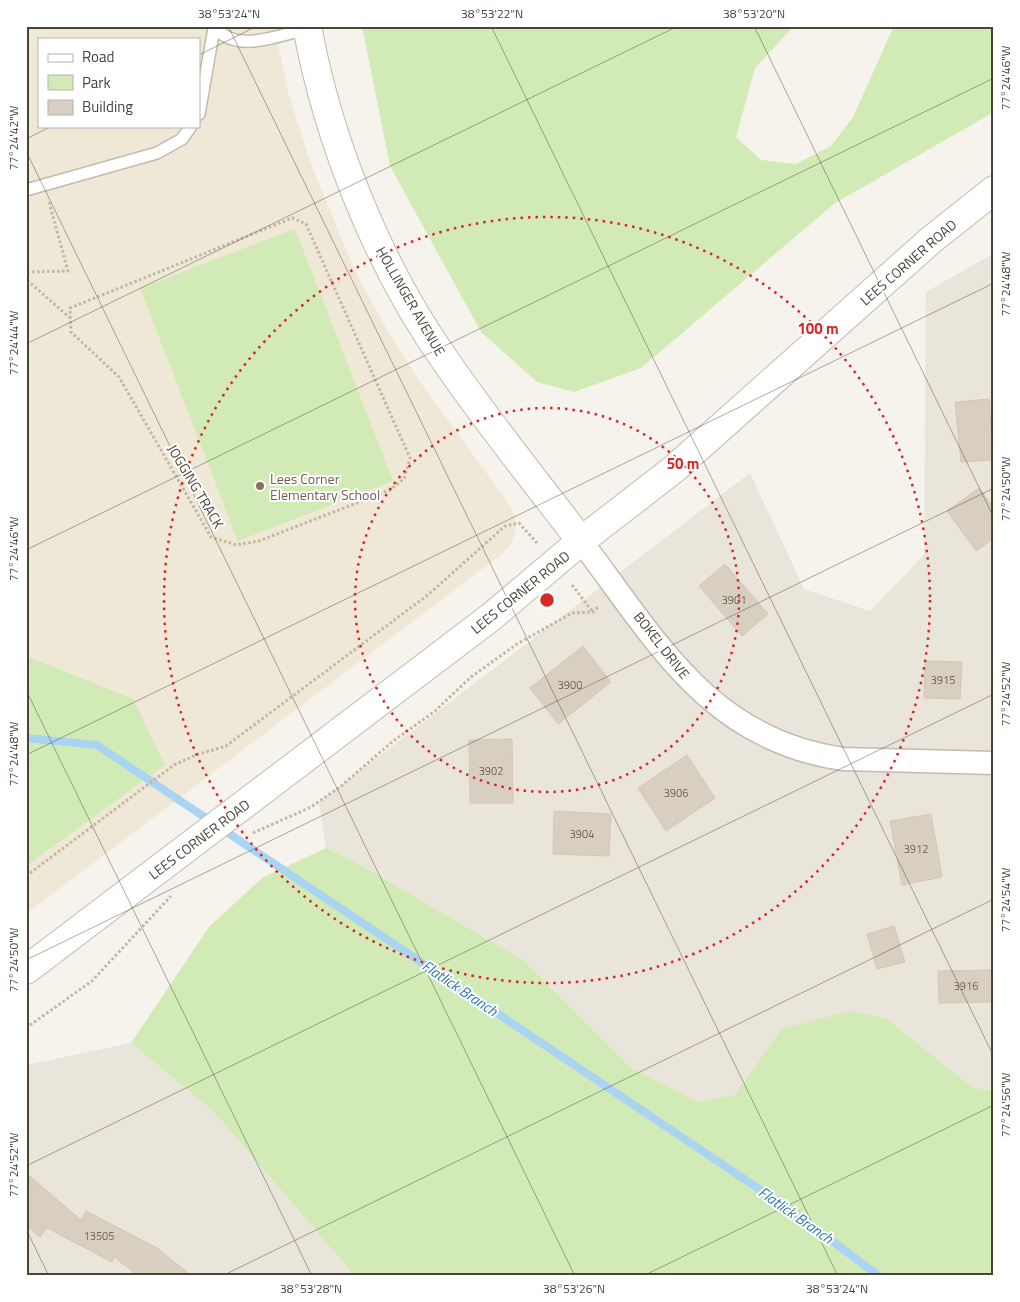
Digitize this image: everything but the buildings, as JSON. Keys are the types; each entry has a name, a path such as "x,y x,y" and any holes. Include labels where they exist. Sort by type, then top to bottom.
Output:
{"street":[{"name":"HOLLINGER AVENUE","path":"307,27 325,105 343,159 375,238 411,305 446,362 581,541"},
{"name":"LEES CORNER ROAD","path":"26,970 491,617 581,541 674,469 931,240 994,190"},
{"name":"BOKEL DRIVE","path":"581,541 686,678 727,714 761,735 823,756 844,759 994,763"}],"lane":[{"path":"200,108 214,27 232,41 252,42 307,27"},
{"path":"26,190 157,153 182,139 190,128"}],"path":[{"path":"44,185 68,270 28,272 27,280 70,318"},
{"name":"JOGGING TRACK","path":"292,218 306,224 410,458 404,479 390,490 259,541 236,546 211,537 118,377 71,332 70,318 70,308 292,218"},
{"path":"26,876 127,802 164,772 196,755 226,746 429,594 505,526 519,523 555,563 593,612"},
{"path":"250,834 311,807 340,787 392,742 435,711 472,677 517,644 572,613 593,612 618,589"},
{"path":"26,1028 92,981 174,892"}],"shaded area":[{"name":"Lees Corner Elementary School","path":"26,26 274,26 288,92 309,159 354,269 382,321 418,379 509,504 515,516 516,528 512,542 502,554 26,914"},
{"path":"994,253 994,1091 972,1087 887,1019 781,1029 735,1095 699,1102 631,1068 523,960 359,864 326,848 319,802 750,473 804,589 870,611 924,555 926,292"},
{"path":"131,1043 213,1111 355,1276 26,1276 26,1065"}],"green space":[{"path":"362,26 794,26 755,68 736,137 761,160 796,164 831,146 853,117 894,26 994,26 994,112 835,203 641,368 574,392 537,382 481,332 390,166"},
{"path":"295,229 393,481 238,541 140,288"},
{"path":"26,656 133,699 165,765 26,866"},
{"path":"326,848 359,864 523,960 631,1068 699,1102 735,1095 781,1029 850,1011 887,1019 972,1087 994,1091 994,1276 355,1276 213,1111 131,1043 209,927 262,878"}],"waterway":[{"name":"Flatlick Branch","path":"26,738 97,745 792,1211 879,1276"}],"place":[{"name":"Lees Corner Elementary School","path":"260,486"}]}
